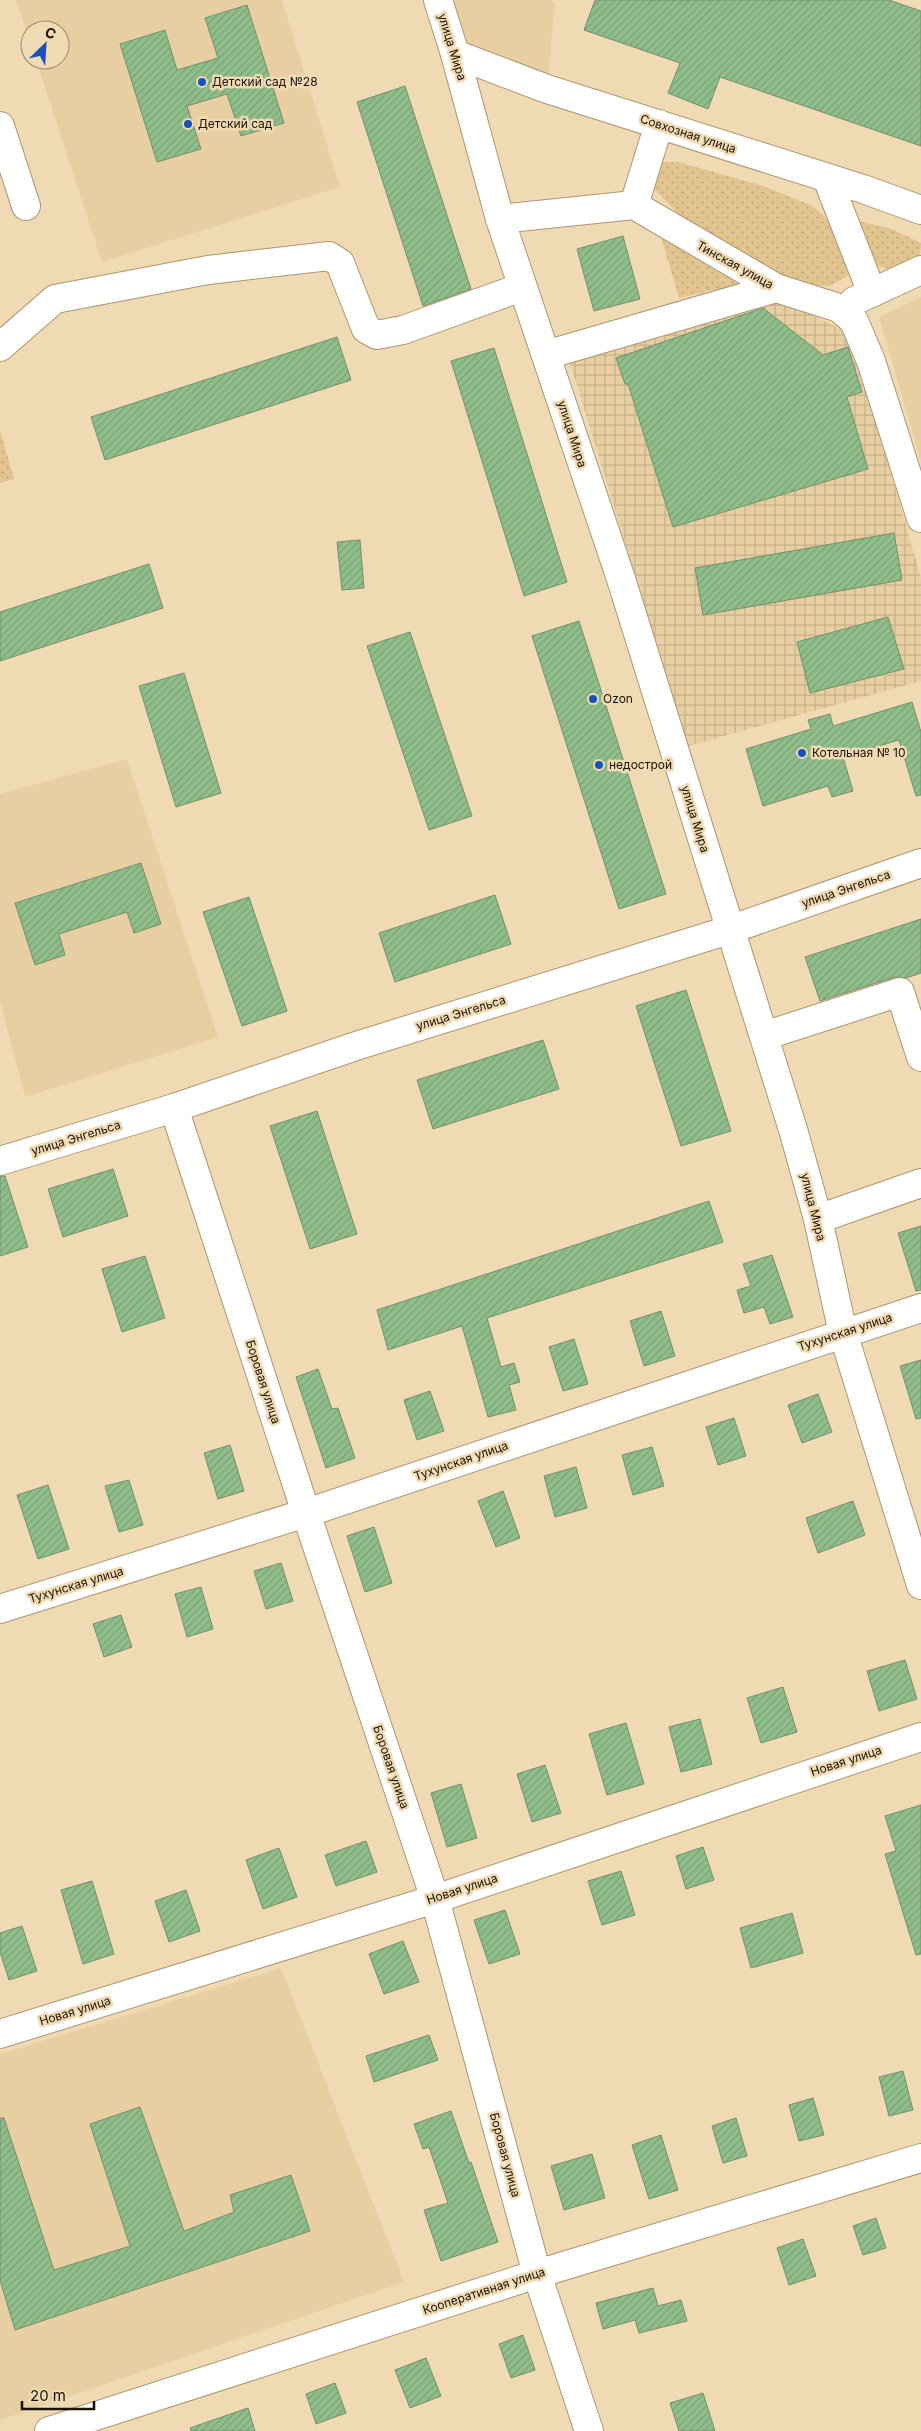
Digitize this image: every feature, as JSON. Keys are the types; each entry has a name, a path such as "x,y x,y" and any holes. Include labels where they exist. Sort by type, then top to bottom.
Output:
{"street":[{"name":"улица Мира","path":"438,0 456,54 500,219 620,579 729,930 764,1036 818,1219 842,1333 921,1585"},
{"name":"Совхозная улица","path":"456,54 546,89 827,178 921,210"},
{"path":"500,219 634,205 659,124"},
{"path":"0,126 26,206"},
{"path":"827,178 872,293"},
{"name":"Тинская улица","path":"634,205 776,288 839,308 854,321 871,361 921,518"},
{"path":"0,347 55,299 218,269 329,256 340,263 366,328 377,335 403,330 522,286"},
{"path":"839,308 921,270"},
{"path":"546,354 776,288"},
{"name":"улица Энгельса","path":"0,1161 174,1108 356,1046 729,930 921,863"},
{"path":"764,1036 900,992 921,1057"},
{"name":"Боровая улица","path":"174,1108 306,1513 435,1899 537,2274 589,2431"},
{"path":"818,1219 921,1183"},
{"name":"Тухунская улица","path":"0,1609 306,1513 921,1308"},
{"name":"Новая улица","path":"0,2034 435,1899 921,1736"},
{"name":"Кооперативная улица","path":"49,2431 537,2274 921,2158"}],"shaded area":[{"name":"Детский сад","path":"16,0 282,0 340,187 102,262 39,70 70,70 70,20 23,20"},
{"path":"438,0 551,0 555,3 547,89 455,54"},
{"path":"659,162 678,162 763,186 813,206 831,223 849,275 830,286 795,286 693,229 654,189"},
{"path":"854,220 892,229 921,243 917,259 910,265 893,269 870,263"},
{"path":"661,237 683,244 756,289 717,289 679,298"},
{"path":"772,296 851,334 921,578 921,681 688,746 570,363"},
{"path":"921,297 921,461 879,317"},
{"path":"0,430 14,479 0,483"},
{"path":"127,759 218,1037 25,1097 0,1000 0,794"},
{"path":"281,1968 404,2282 0,2420 0,2054"}],"building":[{"path":"595,0 889,0 921,11 921,146 720,77 708,109 668,93 680,63 584,30"},
{"name":"Детский сад №28","path":"247,5 284,123 241,136 227,94 187,106 201,149 157,162 120,44 165,30 177,70 218,58 205,18"},
{"path":"405,86 471,289 423,306 357,102"},
{"path":"623,236 640,299 594,311 577,249"},
{"path":"763,308 823,355 848,347 862,392 847,397 868,469 673,527 628,384 625,384 616,358"},
{"path":"337,337 351,380 105,460 91,417"},
{"path":"494,348 567,582 524,596 451,361"},
{"path":"894,533 902,580 703,615 695,568"},
{"path":"360,540 364,588 342,590 337,542"},
{"path":"149,564 163,608 0,661 0,612"},
{"path":"888,617 904,669 810,693 797,642"},
{"name":"недострой","path":"579,621 666,894 619,909 532,636"},
{"path":"410,632 472,816 429,830 367,646"},
{"path":"184,673 221,793 176,807 139,686"},
{"name":"Котельная № 10","path":"912,702 921,732 921,795 916,796 899,740 843,757 853,791 832,797 828,786 763,806 746,749 811,729 808,720 830,714 833,726"},
{"path":"141,863 161,924 134,933 127,912 59,934 65,955 35,965 15,903"},
{"path":"495,895 511,944 395,982 379,933"},
{"path":"249,897 287,1011 242,1026 203,912"},
{"path":"921,919 921,973 906,978 895,977 820,1001 805,957"},
{"path":"686,990 731,1131 681,1146 636,1006"},
{"path":"543,1040 559,1089 433,1129 417,1080"},
{"path":"317,1111 357,1234 310,1249 270,1126"},
{"path":"113,1169 128,1216 63,1237 48,1189"},
{"path":"0,1176 5,1176 28,1247 0,1256"},
{"path":"709,1201 723,1242 487,1318 501,1367 514,1363 520,1382 509,1385 516,1410 488,1417 462,1326 388,1350 377,1310"},
{"path":"921,1226 921,1290 916,1291 898,1233"},
{"path":"772,1255 793,1317 770,1324 764,1307 744,1313 737,1290 751,1286 743,1264"},
{"path":"145,1256 165,1318 122,1332 102,1269"},
{"path":"661,1311 675,1356 644,1366 630,1321"},
{"path":"574,1339 588,1384 563,1391 549,1347"},
{"path":"921,1360 921,1418 916,1419 900,1366"},
{"path":"318,1369 332,1409 338,1408 355,1458 326,1468 296,1377"},
{"path":"430,1391 444,1431 417,1440 404,1400"},
{"path":"818,1394 832,1432 802,1443 788,1405"},
{"path":"734,1418 746,1456 718,1465 706,1427"},
{"path":"230,1445 244,1491 218,1499 204,1453"},
{"path":"652,1447 664,1486 633,1495 622,1455"},
{"path":"576,1467 587,1508 555,1517 544,1476"},
{"path":"129,1480 143,1525 119,1532 105,1486"},
{"path":"48,1485 69,1549 38,1559 17,1495"},
{"path":"503,1491 520,1538 496,1547 478,1501"},
{"path":"853,1501 865,1535 818,1553 806,1518"},
{"path":"374,1527 392,1583 365,1592 347,1536"},
{"path":"281,1563 293,1601 266,1609 254,1571"},
{"path":"201,1587 213,1629 187,1637 175,1594"},
{"path":"121,1615 132,1647 104,1657 93,1624"},
{"path":"905,1660 917,1699 879,1711 867,1671"},
{"path":"783,1687 797,1732 761,1743 747,1698"},
{"path":"700,1719 712,1764 681,1772 669,1727"},
{"path":"626,1723 644,1784 607,1795 589,1734"},
{"path":"545,1765 561,1813 532,1822 517,1774"},
{"path":"461,1784 477,1838 447,1847 431,1793"},
{"path":"921,1805 921,1954 916,1955 885,1854 896,1851 885,1816"},
{"path":"366,1841 377,1872 336,1886 325,1855"},
{"path":"703,1847 714,1880 686,1889 676,1856"},
{"path":"279,1848 297,1897 263,1909 246,1860"},
{"path":"621,1871 635,1915 602,1925 588,1881"},
{"path":"92,1881 114,1954 83,1964 61,1890"},
{"path":"186,1890 200,1931 169,1942 155,1901"},
{"path":"505,1910 520,1954 489,1964 474,1920"},
{"path":"792,1913 803,1953 751,1968 740,1928"},
{"path":"22,1926 37,1971 9,1980 0,1952 0,1933"},
{"path":"403,1941 419,1982 384,1994 369,1954"},
{"path":"429,2035 438,2060 374,2082 366,2056"},
{"path":"903,2071 913,2110 889,2116 879,2077"},
{"path":"813,2098 824,2135 799,2141 789,2105"},
{"path":"140,2107 184,2231 234,2212 230,2195 291,2175 310,2231 15,2330 0,2280 0,2118 4,2118 54,2270 130,2246 90,2124"},
{"path":"451,2111 469,2163 471,2162 498,2242 441,2261 424,2210 448,2203 429,2147 423,2149 414,2124"},
{"path":"736,2118 747,2156 723,2163 712,2126"},
{"path":"661,2135 678,2190 649,2199 632,2145"},
{"path":"592,2154 605,2198 564,2210 551,2166"},
{"path":"876,2218 886,2248 863,2255 853,2226"},
{"path":"803,2239 816,2276 789,2285 777,2248"},
{"path":"653,2288 658,2306 681,2300 687,2321 639,2333 635,2320 603,2329 596,2303"},
{"path":"523,2335 535,2370 511,2378 499,2344"},
{"path":"426,2358 441,2396 410,2408 395,2370"},
{"path":"335,2383 346,2413 316,2424 306,2394"},
{"path":"703,2393 715,2431 679,2431 670,2403"},
{"path":"248,2408 255,2431 191,2431 190,2428"}],"place":[{"name":"Детский сад №28","path":"202,82"},
{"name":"Детский сад","path":"188,124"},
{"name":"Ozon","path":"593,699"},
{"name":"Котельная № 10","path":"802,753"},
{"name":"недострой","path":"599,765"}]}
